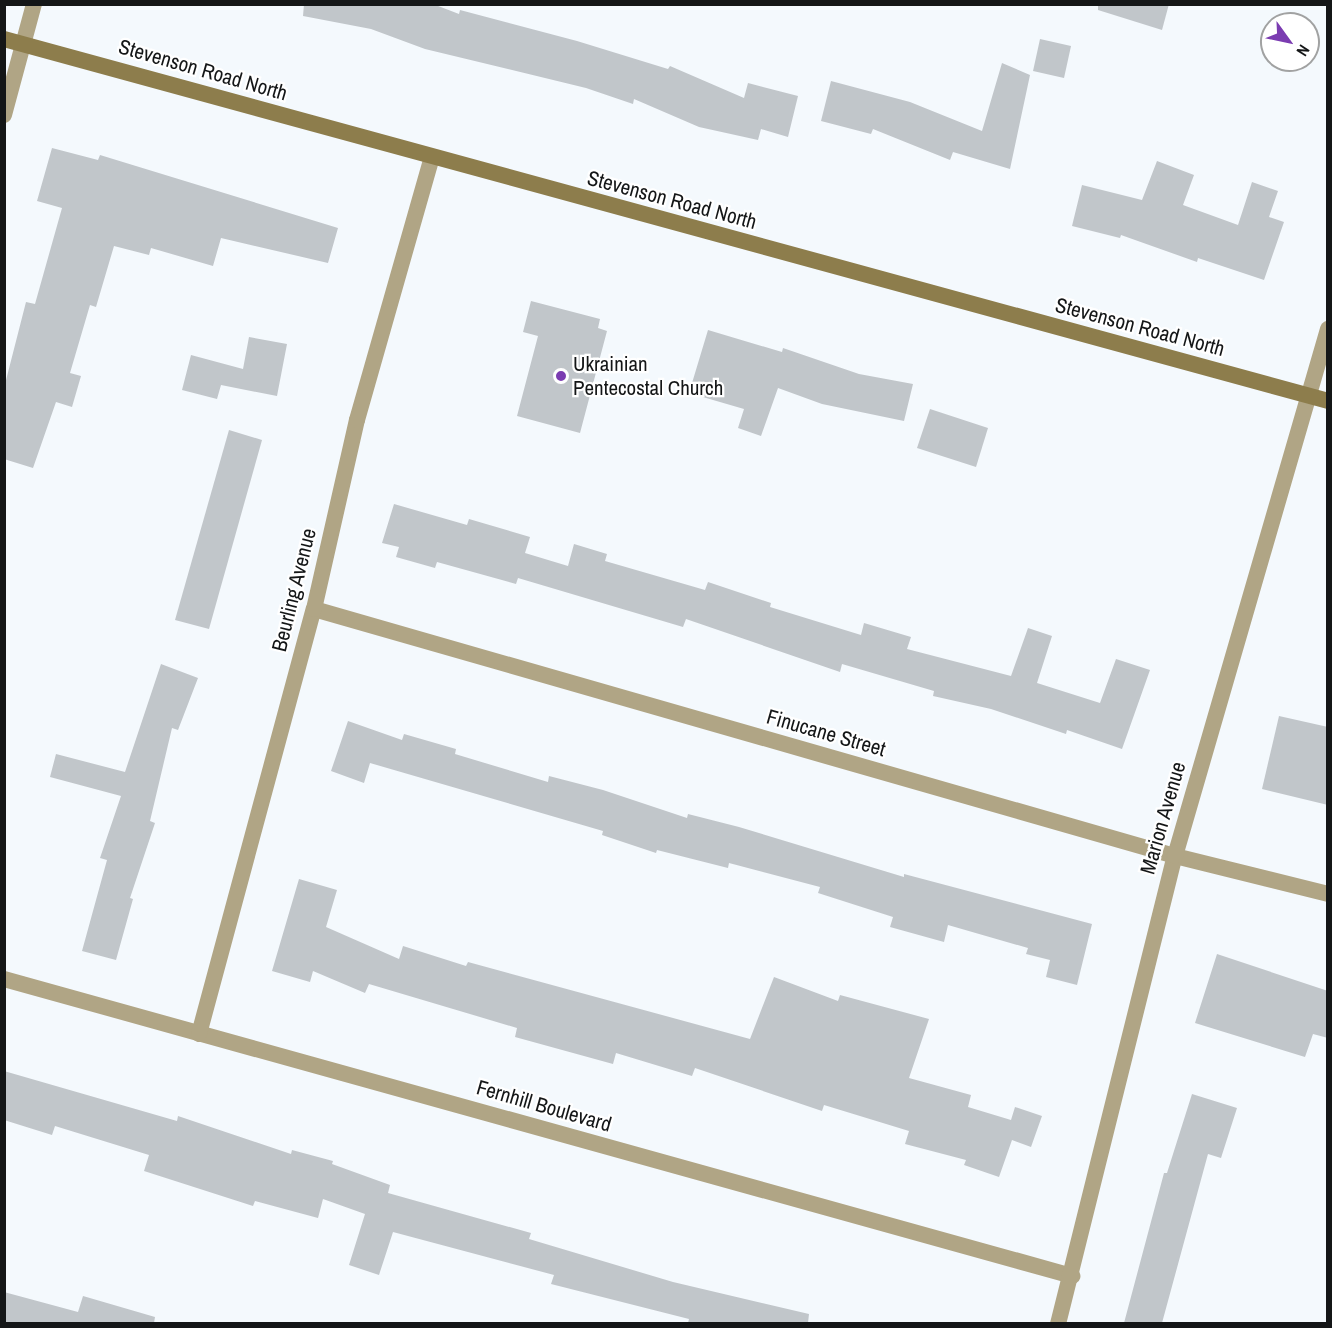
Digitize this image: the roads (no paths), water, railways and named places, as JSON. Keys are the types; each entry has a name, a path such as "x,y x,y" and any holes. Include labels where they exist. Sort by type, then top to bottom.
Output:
{"main road":[{"name":"Stevenson Road North","path":"4,39 1328,401"}],"street":[{"path":"4,115 34,4"},
{"name":"Beurling Avenue","path":"199,1034 314,609 357,420 432,157"},
{"name":"Marion Avenue","path":"1058,1323 1072,1276 1175,856 1328,329"},
{"name":"Finucane Street","path":"314,609 1175,856 1328,894"},
{"name":"Fernhill Boulevard","path":"4,979 1072,1276"}],"place":[{"name":"Ukrainian Pentecostal Church","path":"561,376"}]}
